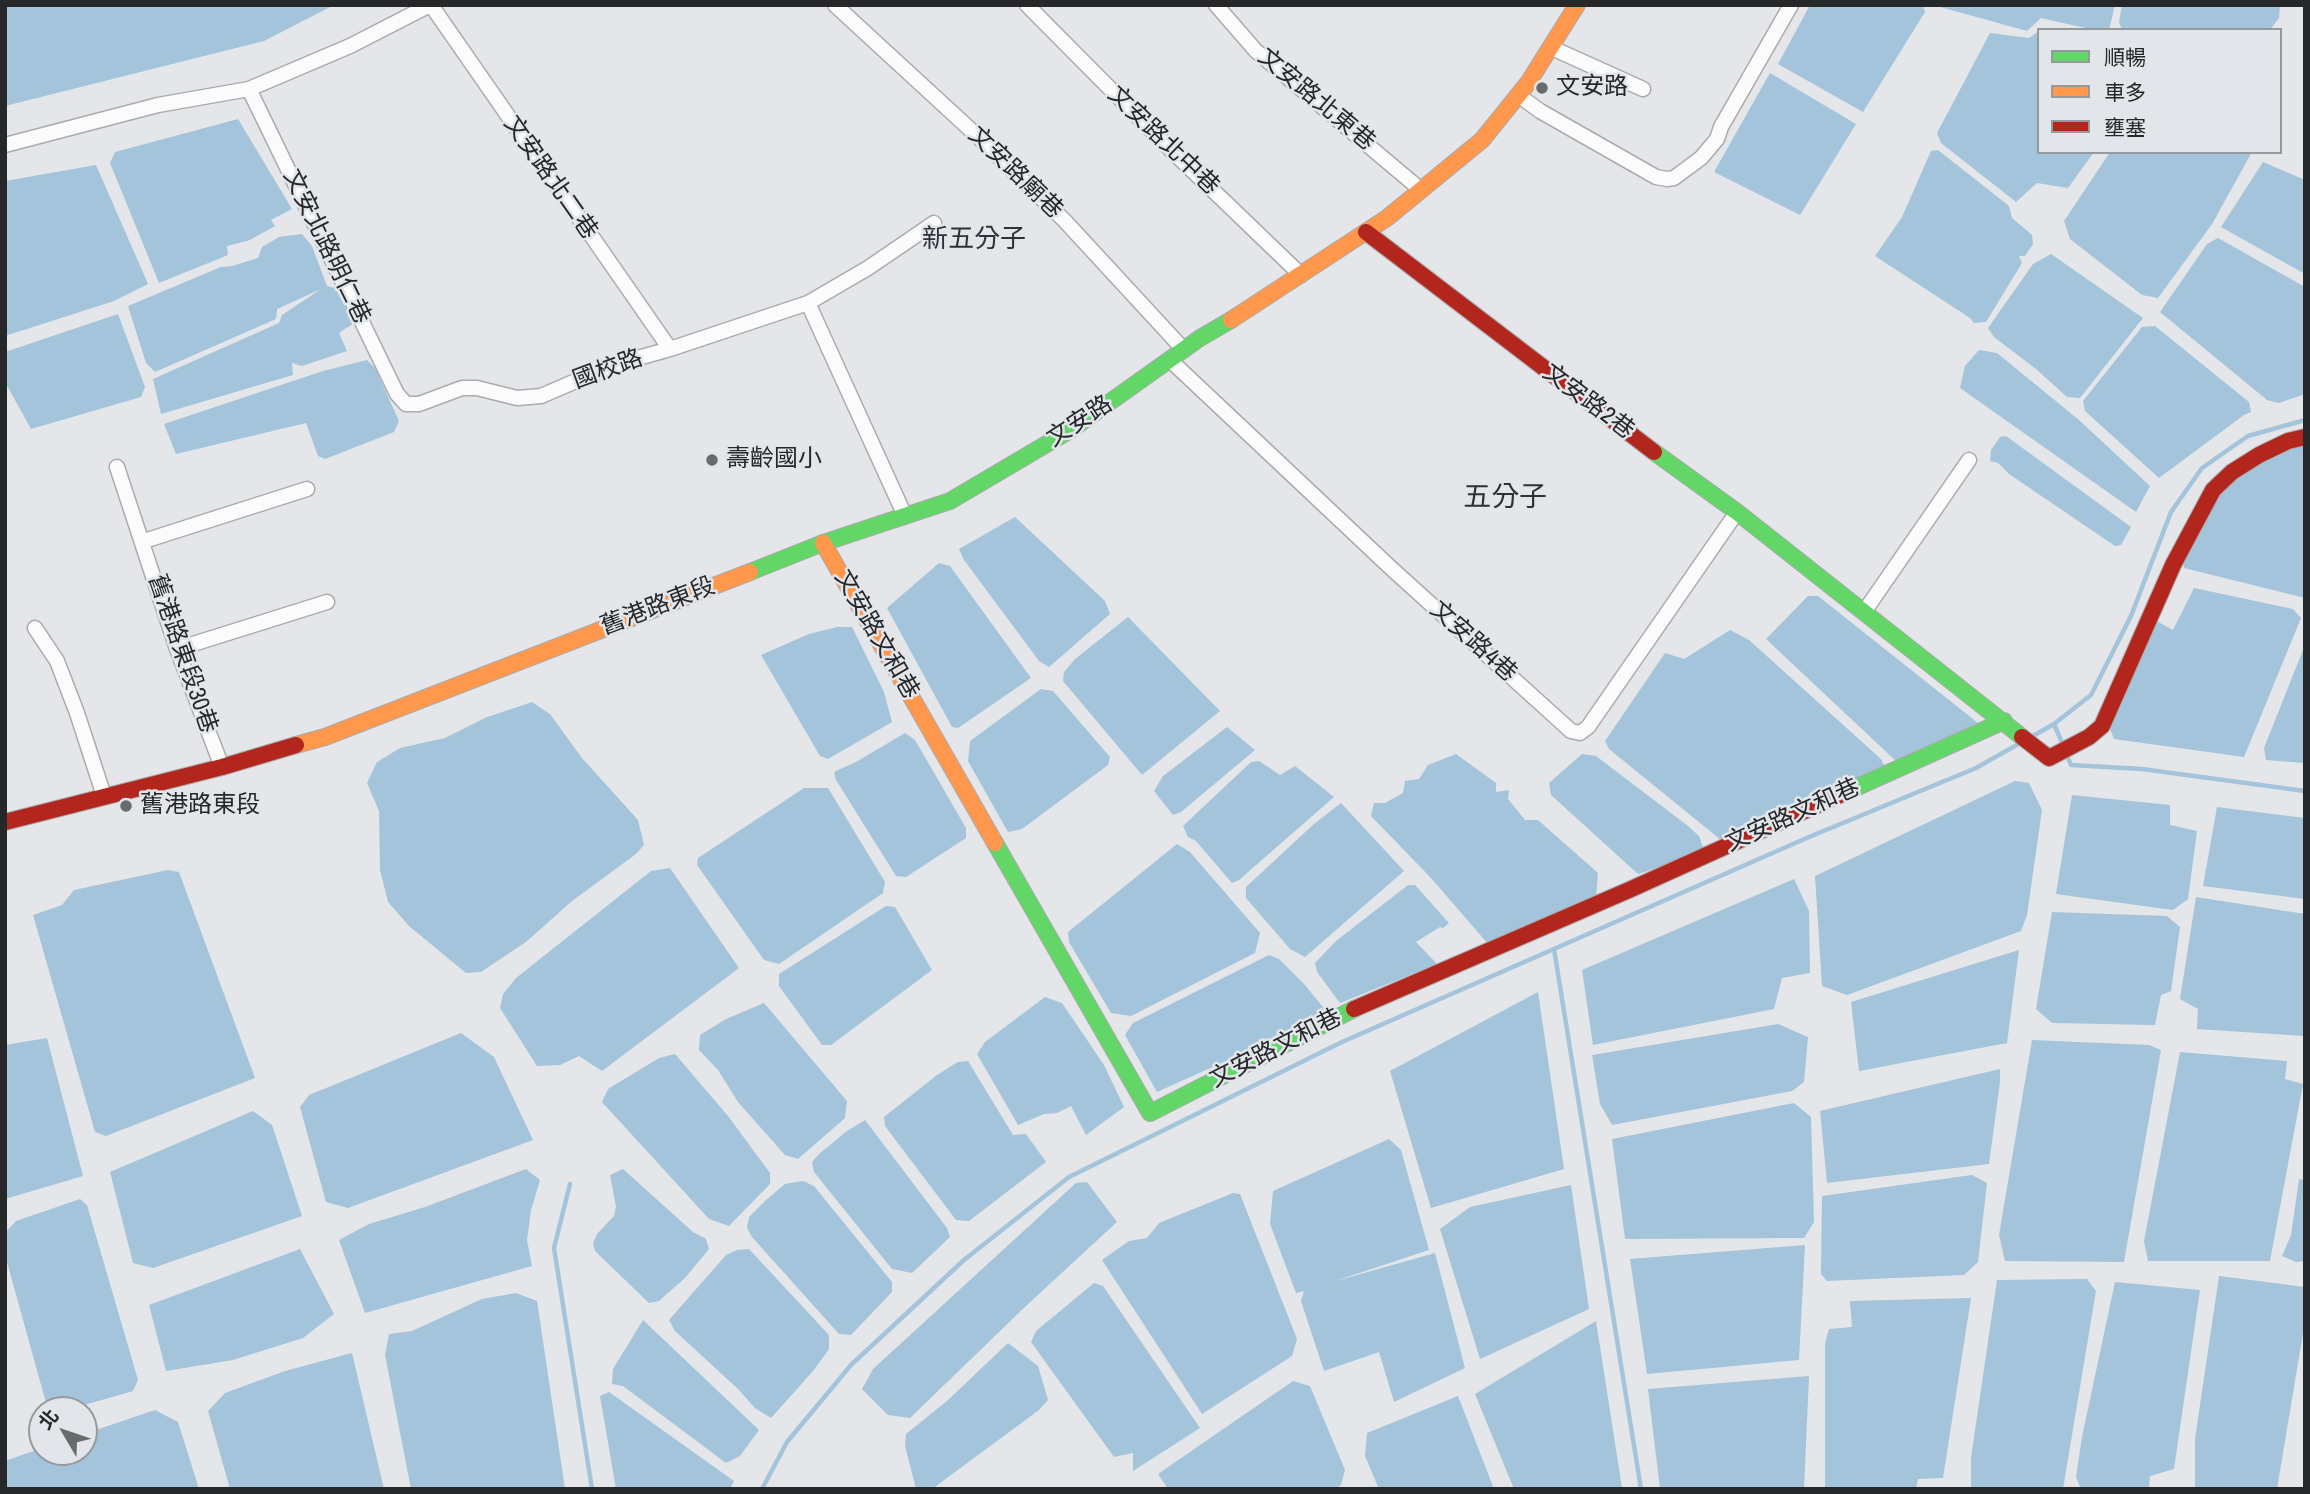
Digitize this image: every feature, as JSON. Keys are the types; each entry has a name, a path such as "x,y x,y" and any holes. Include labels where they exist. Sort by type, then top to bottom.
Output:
{"street":[{"path":"5,145 158,105 249,89 350,46 431,5"},
{"name":"文安路北二巷","path":"431,5 670,349"},
{"name":"文安路廟巷","path":"835,5 1064,220 1184,350"},
{"name":"文安路北中巷","path":"1027,5 1142,122 1301,275"},
{"name":"文安路北東巷","path":"1216,5 1256,51 1421,190"},
{"name":"文安路","path":"950,500 1072,429 1200,338 1247,311 1366,232 1421,190 1482,140 1552,48 1577,5"},
{"path":"1518,95 1540,111 1656,177 1674,177 1701,158 1717,139 1721,127 1791,5"},
{"path":"1552,48 1643,89"},
{"name":"文安北路明仁巷","path":"249,89 397,394 406,404"},
{"name":"國校路","path":"406,404 419,404 462,388 477,388 517,398 541,396 613,365 808,303 868,268 934,223"},
{"name":"文安路2巷","path":"1366,232 1625,431 1737,512 2049,758 2090,737 2102,726 2173,565 2213,490 2232,472 2259,455 2288,441 2305,437"},
{"path":"808,303 905,516"},
{"name":"文安路4巷","path":"1170,360 1392,569 1570,731 1580,733 1588,727 1737,512"},
{"path":"1864,612 1969,460"},
{"name":"舊港路東段30巷","path":"117,467 144,541 177,649 222,766"},
{"path":"144,541 307,489"},
{"name":"舊港路東段","path":"5,822 325,737 823,543 950,500"},
{"name":"文安路文和巷","path":"823,543 1150,1114 1334,1018 2009,725"},
{"path":"177,649 327,602"},
{"path":"35,628 57,661 104,796"}],"water":[{"path":"5,5 334,5 264,41 5,106"},
{"path":"1810,5 1923,5 1925,12 1863,112 1778,64"},
{"path":"1933,5 2115,5 2109,28 2085,28 2041,18 2027,31"},
{"path":"2122,5 2280,5 2279,18 2272,28 2121,28 2119,22"},
{"path":"2037,32 2037,154 2093,154 2068,188 2037,183 2016,202 1941,143 1937,133 1990,33 2029,38"},
{"path":"1770,73 1856,124 1800,215 1714,172"},
{"path":"238,119 292,209 271,220 275,226 250,240 227,246 228,255 159,283 110,163 115,152"},
{"path":"1938,150 2009,206 2012,218 2032,235 2033,244 2025,256 2019,256 2022,263 1986,322 1974,323 1875,256 1902,217 1931,151"},
{"path":"2109,154 2251,154 2212,224 2158,298 2142,295 2070,239 2064,221"},
{"path":"2263,162 2305,180 2305,274 2221,227"},
{"path":"96,165 148,284 114,301 5,336 5,181"},
{"path":"302,234 312,246 327,286 335,288 354,323 339,333 347,351 302,366 292,363 293,375 161,414 153,379 279,323 282,315 321,289 277,309 276,319 155,372 146,363 128,306 221,267 258,258 262,247 279,237"},
{"path":"2218,238 2305,287 2305,394 2279,403 2267,400 2160,312 2207,244"},
{"path":"2051,254 2143,318 2080,398 2067,397 1994,337 1988,328 2033,264"},
{"path":"118,314 145,387 141,397 31,429 5,382 5,352"},
{"path":"2155,326 2249,402 2251,412 2159,478 2085,411 2083,401 2142,327"},
{"path":"1979,350 1997,353 2079,420 2150,486 2136,512 1960,388 1965,366"},
{"path":"367,360 375,368 399,421 394,432 325,459 318,456 306,423 176,454 164,424 323,371"},
{"path":"2006,436 2131,527 2121,545 2115,546 2009,474 1998,463 1990,461 1991,450 2000,437"},
{"path":"2305,441 2305,598 2184,568 2181,550 2233,476"},
{"path":"1015,517 1105,601 1110,614 1049,667 1039,661 964,560 959,549"},
{"path":"939,563 950,566 1031,678 958,728 952,727 887,608"},
{"path":"2194,588 2293,609 2301,618 2244,757 2114,739 2109,726 2153,619 2173,630"},
{"path":"1808,596 1818,596 1978,723 1897,762 1766,639"},
{"path":"1128,617 1220,711 1142,775 1063,681 1064,672 1075,659"},
{"path":"837,627 852,627 884,692 892,722 828,759 820,756 761,655 809,634"},
{"path":"1730,630 1749,640 1881,759 1886,769 1721,840 1609,749 1605,741 1665,653 1684,659"},
{"path":"2305,645 2305,763 2266,760 2264,748"},
{"path":"1041,689 1053,691 1110,757 1108,765 1022,829 1008,832 968,761 970,741"},
{"path":"532,702 550,714 582,758 638,820 644,845 636,854 572,901 526,942 481,972 466,973 409,926 388,902 380,870 379,811 367,783 377,762 400,748 445,738 487,717"},
{"path":"1227,727 1255,750 1181,812 1173,815 1154,791 1163,776"},
{"path":"905,733 915,740 966,828 966,838 906,877 896,876 836,780 834,772"},
{"path":"1456,754 1496,783 1496,792 1509,790 1508,799 1525,820 1538,820 1598,873 1596,897 1489,945 1431,878 1371,816 1374,803 1385,803 1403,793 1405,781 1419,779 1428,765"},
{"path":"1582,754 1596,756 1688,826 1709,851 1638,874 1551,795 1549,783"},
{"path":"1259,761 1280,775 1295,766 1334,797 1239,880 1232,883 1196,841 1188,837 1183,826 1251,762"},
{"path":"2015,781 2029,783 2042,810 2027,915 2021,931 1847,995 1822,986 1815,876"},
{"path":"804,788 828,788 885,882 883,893 779,964 764,960 697,865 698,858"},
{"path":"2072,795 2170,805 2170,825 2197,831 2188,899 2173,910 2056,894"},
{"path":"1341,803 1404,871 1305,957 1290,949 1246,898 1246,887 1314,824"},
{"path":"2217,807 2305,818 2305,899 2203,886"},
{"path":"1177,844 1190,852 1260,933 1255,953 1131,1016 1111,1013 1069,942 1068,932"},
{"path":"670,868 739,968 602,1071 579,1056 560,1065 537,1066 500,1008 503,994 516,978 651,871"},
{"path":"168,870 179,872 255,1078 106,1136 95,1132 33,915 62,905 74,890"},
{"path":"1794,879 1809,911 1810,973 1782,978 1774,1009 1593,1045 1582,970"},
{"path":"1408,885 1415,885 1449,923 1416,942 1437,964 1340,1003 1317,972 1315,963 1336,941"},
{"path":"2196,897 2305,914 2304,1036 2197,1029 2198,1009 2180,999"},
{"path":"886,906 895,907 932,970 831,1045 822,1045 779,986 779,974"},
{"path":"2052,912 2167,916 2180,927 2171,991 2161,995 2155,1025 2052,1023 2036,1009"},
{"path":"2019,950 2007,1043 1859,1071 1851,1002"},
{"path":"1269,955 1279,959 1304,984 1323,1007 1326,1016 1157,1092 1125,1035 1133,1023"},
{"path":"1538,992 1564,1169 1431,1208 1390,1071"},
{"path":"1045,997 1062,1003 1104,1065 1124,1107 1086,1135 1071,1106 1018,1125 977,1054 985,1042"},
{"path":"764,1003 847,1101 845,1118 798,1159 785,1155 738,1102 718,1070 699,1050 700,1035 726,1019"},
{"path":"1778,1024 1808,1037 1804,1082 1792,1091 1612,1125 1600,1104 1592,1055"},
{"path":"461,1033 494,1057 533,1140 348,1208 326,1202 300,1107 309,1095"},
{"path":"47,1038 83,1176 5,1199 5,1045"},
{"path":"2032,1040 2149,1045 2161,1050 2124,1262 2005,1261 1999,1235"},
{"path":"2180,1052 2287,1061 2285,1079 2303,1084 2270,1261 2148,1261 2144,1241"},
{"path":"675,1054 728,1116 770,1173 770,1184 729,1226 709,1219 602,1102 608,1089 659,1058"},
{"path":"968,1061 1013,1135 1026,1134 1046,1162 969,1221 956,1220 885,1126 884,1117 937,1075 958,1062"},
{"path":"2000,1069 1989,1164 1827,1183 1820,1111"},
{"path":"1794,1103 1811,1117 1814,1222 1804,1238 1625,1239 1612,1139"},
{"path":"253,1111 272,1125 302,1216 153,1268 133,1263 110,1172"},
{"path":"865,1120 947,1228 950,1237 912,1273 892,1269 814,1172 812,1162 819,1154"},
{"path":"1389,1139 1401,1150 1429,1250 1332,1282 1435,1253 1465,1368 1394,1402 1379,1352 1324,1371 1301,1301 1304,1291 1296,1293 1270,1224 1273,1191"},
{"path":"526,1169 540,1180 531,1210 527,1240 532,1266 365,1313 339,1240 369,1224 425,1207"},
{"path":"623,1169 693,1232 706,1239 709,1249 685,1278 659,1301 649,1303 595,1251 593,1243 597,1234 614,1216 616,1207 610,1175"},
{"path":"1972,1175 1987,1183 1978,1262 1964,1275 1827,1281 1821,1274 1822,1196"},
{"path":"2299,1179 2305,1180 2305,1261 2296,1262 2282,1256 2291,1235"},
{"path":"803,1181 814,1186 892,1282 892,1292 851,1335 839,1334 752,1237 747,1228 749,1217 785,1184"},
{"path":"1087,1182 1117,1222 910,1418 888,1415 862,1389 873,1369 1076,1183"},
{"path":"1571,1185 1589,1309 1480,1359 1440,1229 1470,1207"},
{"path":"1233,1193 1240,1194 1297,1339 1292,1356 1202,1414 1102,1260 1129,1241 1147,1238 1159,1223"},
{"path":"80,1199 87,1205 138,1380 133,1391 98,1401 98,1396 44,1396 5,1255 5,1233 16,1221"},
{"path":"1805,1245 1799,1360 1647,1374 1630,1259"},
{"path":"300,1249 334,1314 303,1338 233,1360 166,1371 149,1305"},
{"path":"749,1249 829,1335 829,1349 771,1418 755,1408 675,1331 669,1320 726,1255"},
{"path":"2219,1276 2305,1287 2305,1321 2277,1489 2195,1489 2195,1439"},
{"path":"2087,1279 2096,1291 2063,1489 1971,1489 1971,1458 1997,1280"},
{"path":"2115,1282 2200,1290 2174,1469 2150,1476 2149,1489 2081,1489 2076,1477 2082,1437"},
{"path":"1094,1283 1103,1286 1200,1428 1133,1471 1133,1453 1114,1457 1031,1342 1036,1331"},
{"path":"516,1293 537,1301 565,1489 411,1489 385,1355 389,1334 412,1331 482,1299"},
{"path":"1971,1298 1943,1478 1918,1479 1916,1489 1825,1489 1825,1343 1829,1329 1852,1327 1850,1301"},
{"path":"643,1320 759,1430 740,1456 726,1463 623,1386 612,1384 613,1369"},
{"path":"1596,1321 1622,1488 1514,1489 1475,1394"},
{"path":"1008,1343 1038,1366 1048,1400 1039,1410 932,1489 916,1489 905,1446 906,1434 947,1401"},
{"path":"352,1353 384,1489 230,1489 208,1411 225,1393 285,1371"},
{"path":"1809,1376 1804,1489 1660,1489 1648,1389"},
{"path":"1293,1381 1310,1386 1345,1470 1341,1485 1334,1489 1168,1489 1158,1474"},
{"path":"609,1392 734,1481 730,1489 616,1489 600,1396"},
{"path":"1458,1396 1494,1489 1379,1489 1365,1456 1367,1433"},
{"path":"155,1410 178,1422 199,1489 5,1489 5,1461 28,1453 28,1466 98,1466 98,1429"}],"waterway":[{"path":"2033,736 2054,724 2091,695 2131,616 2171,512 2202,468 2248,436 2305,420"},
{"path":"2054,724 2063,745"},
{"path":"762,1489 787,1442 851,1365 964,1260 1069,1177 1342,1042 1809,837 1976,768 2022,742"},
{"path":"2066,753 2071,765 2142,769 2305,791"},
{"path":"1554,949 1641,1489"},
{"path":"570,1184 554,1248 592,1489"}],"traffic: fast":[{"path":"750,572 823,543 950,501 1072,429 1200,338 1231,320"},
{"path":"1654,452 1737,512 2022,737"},
{"path":"1844,793 2004,721"},
{"path":"995,843 1150,1113 1354,1009"}],"traffic: slow":[{"path":"1231,320 1387,218 1482,140 1528,83 1577,5"},
{"path":"823,543 995,843"},
{"path":"296,745 325,737 750,572"}],"traffic: jam":[{"path":"1366,232 1654,452"},
{"path":"2022,737 2049,758 2089,737 2102,726 2173,565 2213,490 2232,472 2259,455 2288,441 2305,437"},
{"path":"5,822 222,767 296,745"},
{"path":"1354,1009 1844,793"}],"place":[{"name":"文安路","path":"1542,88"},
{"name":"壽齡國小","path":"712,460"},
{"name":"舊港路東段","path":"126,806"}],"district":[{"name":"新五分子","path":"974,240"},
{"name":"五分子","path":"1505,498"}]}
